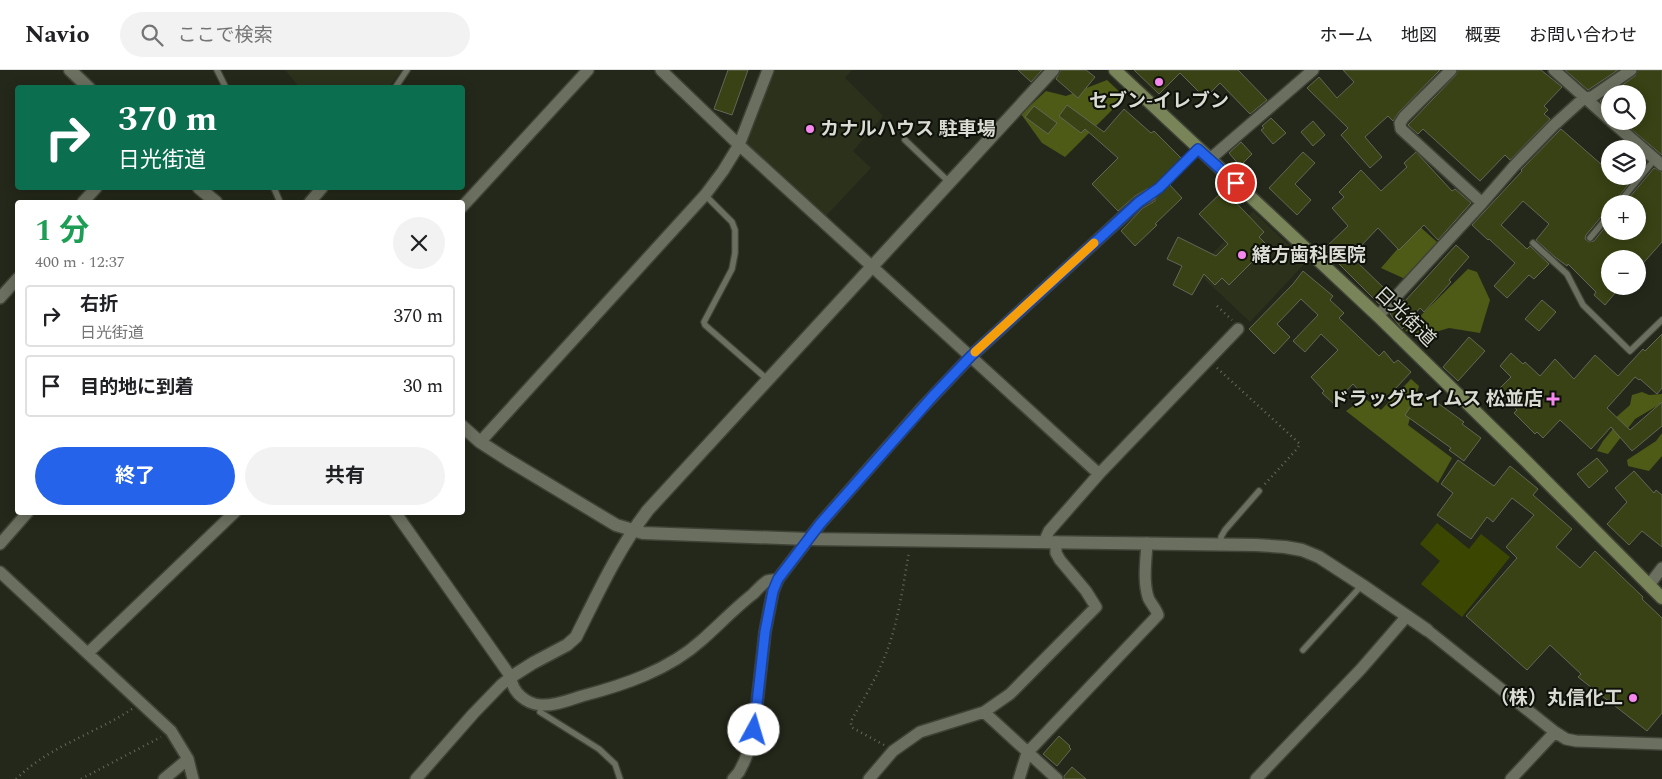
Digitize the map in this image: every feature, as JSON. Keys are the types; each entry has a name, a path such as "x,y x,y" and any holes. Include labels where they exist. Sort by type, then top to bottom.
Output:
{"main road":[{"name":"日光街道","path":"1115,70 1378,316 1662,598"}],"street":[{"path":"70,70 86,85"},
{"path":"465,204 588,70"},
{"path":"660,70 739,145 1099,474"},
{"path":"480,442 705,195 739,145 768,70"},
{"path":"416,779 500,685 533,663 567,646 576,637 618,553 648,510 1053,70"},
{"path":"1210,159 1313,70"},
{"path":"1451,70 1404,117 1400,123 1401,130 1482,204"},
{"path":"1554,70 1601,113"},
{"path":"1378,316 1482,204 1515,165 1553,126 1584,98 1592,97 1631,70"},
{"path":"1621,130 1658,162"},
{"path":"85,200 94,190"},
{"path":"201,190 214,200"},
{"path":"312,200 320,190"},
{"path":"733,779 739,772 750,748 754,730 765,632 773,591 778,579 808,539 921,409 971,356 1139,202 1151,195"},
{"path":"0,298 15,281"},
{"path":"869,779 893,751 920,732 984,712 1010,694 1096,607 1086,590 1060,560 1050,542 1050,531 1099,474 1238,329"},
{"path":"465,429 480,442 616,525 643,533 808,539 1221,544 1285,547 1302,550 1319,557 1427,630 1566,739 1662,744"},
{"path":"0,544 25,515"},
{"path":"88,653 232,515"},
{"path":"398,515 511,677 512,686 516,692 523,699 538,708 632,681 655,671 675,660 700,642 741,603 768,581 778,579"},
{"path":"1019,779 1027,753 1158,615 1148,598 1145,574 1147,543"},
{"path":"1649,585 1662,568"},
{"path":"0,572 171,732 188,759 193,779"},
{"path":"1256,779 1361,669 1407,616"},
{"path":"984,712 1057,779"},
{"path":"1512,779 1555,732"},
{"path":"164,779 188,759"}],"lane":[{"path":"217,70 224,85"},
{"path":"397,85 407,70"},
{"path":"905,140 949,182"},
{"path":"1151,195 1198,149"},
{"path":"1627,195 1658,162"},
{"path":"705,195 732,222 735,230 735,253 732,269 704,322 705,325 768,380"},
{"path":"1590,238 1601,225"},
{"path":"1533,243 1567,274 1582,305 1630,352 1662,320"},
{"path":"1221,544 1221,536 1225,530 1259,491"},
{"path":"1303,650 1362,585"},
{"path":"538,708 599,750 614,764 620,779"}],"path":[{"path":"1217,306 1237,324 1238,329"},
{"path":"1209,360 1300,444 1259,491"},
{"path":"893,751 851,727 851,721 876,677 886,654 894,626 911,540"},
{"path":"16,779 35,762 141,703"},
{"path":"81,779 171,732"}],"shaded area":[{"path":"285,70 402,70 391,85 298,85"},
{"name":"カナルハウス 駐車場","path":"771,70 852,70 845,78 883,116 853,151 871,168 826,216 748,148 747,134"},
{"path":"1253,211 1306,262 1250,322 1196,271"}],"green space":[{"path":"1107,80 1125,97 1065,157 1042,143 1021,114 1046,91 1066,96"},
{"path":"1418,225 1446,250 1414,283 1381,268"},
{"path":"1468,269 1477,272 1490,300 1480,333 1449,328 1425,335 1405,331"},
{"path":"1411,379 1419,386 1408,425 1452,458 1438,483 1346,411 1364,398 1381,410"},
{"path":"1642,392 1649,395 1662,394 1662,403 1635,419 1608,454 1597,451 1612,430 1613,420 1630,405 1632,395"},
{"path":"1662,433 1662,456 1649,471 1628,466 1627,460 1656,441"},
{"path":"1437,523 1469,549 1481,534 1510,557 1462,617 1421,584 1440,561 1420,544"}],"building":[{"path":"728,70 748,70 732,115 714,109"},
{"path":"1018,70 1042,70 1031,82"},
{"path":"1061,70 1086,70 1095,77 1078,98 1056,79"},
{"path":"1134,70 1238,70 1267,100 1250,114 1220,83 1205,98 1180,73 1159,94"},
{"path":"1343,70 1440,70 1399,112 1393,121 1388,116 1365,137 1382,157 1370,168 1341,135 1348,128 1307,88 1319,77 1337,98 1354,82"},
{"path":"1458,70 1541,70 1562,87 1544,106 1548,110 1544,114 1550,119 1510,160 1505,155 1480,181 1423,129 1418,134 1408,125 1456,75"},
{"path":"1565,70 1618,70 1588,90"},
{"path":"1638,70 1662,70 1662,155 1632,130 1646,130 1646,85 1622,85 1635,76"},
{"path":"1067,105 1104,132 1124,109 1151,133 1154,131 1182,159 1152,188 1135,196 1118,211 1092,184 1118,158 1085,129 1081,133 1059,116"},
{"path":"1034,106 1057,123 1048,134 1025,117"},
{"path":"1271,118 1286,133 1273,144 1261,130 1264,128 1262,126"},
{"path":"1313,121 1325,135 1313,146 1301,132"},
{"path":"1561,129 1601,164 1601,185 1628,185 1620,195 1601,195 1601,217 1586,235 1585,239 1589,242 1594,241 1601,232 1601,240 1646,240 1646,195 1632,195 1640,185 1646,185 1646,178 1654,168 1662,172 1662,242 1646,260 1646,250 1601,250 1601,295 1613,295 1605,305 1594,295 1596,292 1568,264 1567,266 1536,240 1549,224 1523,201 1501,225 1527,249 1530,246 1549,264 1534,279 1529,275 1507,298 1494,286 1515,263 1472,225"},
{"path":"1241,142 1252,154 1240,166 1229,153"},
{"path":"1303,152 1315,163 1295,184 1311,200 1297,215 1269,188"},
{"path":"1416,152 1452,191 1455,189 1471,203 1438,240 1424,225 1399,250 1378,228 1358,249 1359,251 1352,257 1389,293 1379,304 1324,249 1348,226 1332,208 1344,197 1339,192 1361,170 1381,191 1407,167 1404,163"},
{"path":"1169,184 1182,198 1135,246 1121,231 1143,208 1155,201 1158,194"},
{"path":"1224,190 1264,232 1259,237 1272,250 1257,265 1253,261 1229,285 1222,278 1215,285 1204,274 1192,295 1173,285 1182,266 1167,259 1178,237 1216,256 1228,244 1199,214"},
{"path":"1456,245 1469,257 1449,280 1451,282 1424,312 1420,308 1402,329 1390,314 1400,303 1405,301"},
{"path":"1303,271 1333,296 1330,300 1344,313 1339,318 1379,356 1384,351 1394,363 1398,360 1411,372 1380,405 1366,392 1363,395 1353,384 1334,404 1322,393 1324,391 1311,377 1338,350 1321,334 1305,352 1293,341 1318,315 1301,299 1277,324 1290,337 1274,354 1249,329 1293,284"},
{"path":"1542,300 1556,312 1539,331 1525,319"},
{"path":"1662,334 1662,388 1657,394 1635,377 1607,408 1630,430 1662,402 1662,426 1632,451 1611,427 1591,449 1560,420 1543,438 1537,432 1535,434 1514,413 1517,410 1497,391 1511,377 1500,366 1511,353 1523,364 1525,362 1540,376 1555,359 1574,379 1595,355 1618,376 1643,349 1645,351"},
{"path":"1469,337 1485,351 1458,381 1443,367"},
{"path":"1421,391 1464,422 1462,424 1481,438 1464,461 1449,450 1451,448 1405,415"},
{"path":"1597,458 1608,471 1589,488 1577,474"},
{"path":"1458,460 1494,486 1510,466 1538,489 1533,495 1572,529 1556,547 1580,568 1595,551 1662,618 1662,713 1647,731 1578,677 1581,674 1550,645 1527,670 1466,616 1517,558 1506,547 1534,515 1512,498 1493,522 1487,517 1471,539 1437,515 1453,493 1441,484"},
{"path":"1634,471 1654,493 1656,490 1662,495 1662,547 1642,531 1629,545 1607,524 1627,502 1615,488"},
{"path":"1059,736 1071,749 1057,766 1043,754"},
{"path":"1072,767 1086,779 1064,779 1064,776"}],"slow traffic":[{"path":"975,352 1094,243"}],"place":[{"name":"セブン-イレブン","path":"1159,82"},
{"name":"カナルハウス 駐車場","path":"810,129"},
{"name":"緒方歯科医院","path":"1242,255"},
{"name":"ドラッグセイムス 松並店","path":"1553,399"},
{"name":"（株）丸信化工","path":"1633,698"}],"route":[{"path":"754,730 765,632 773,591 778,579 820,524 921,409 971,356 1139,202 1159,188 1198,149 1236,183"}]}
